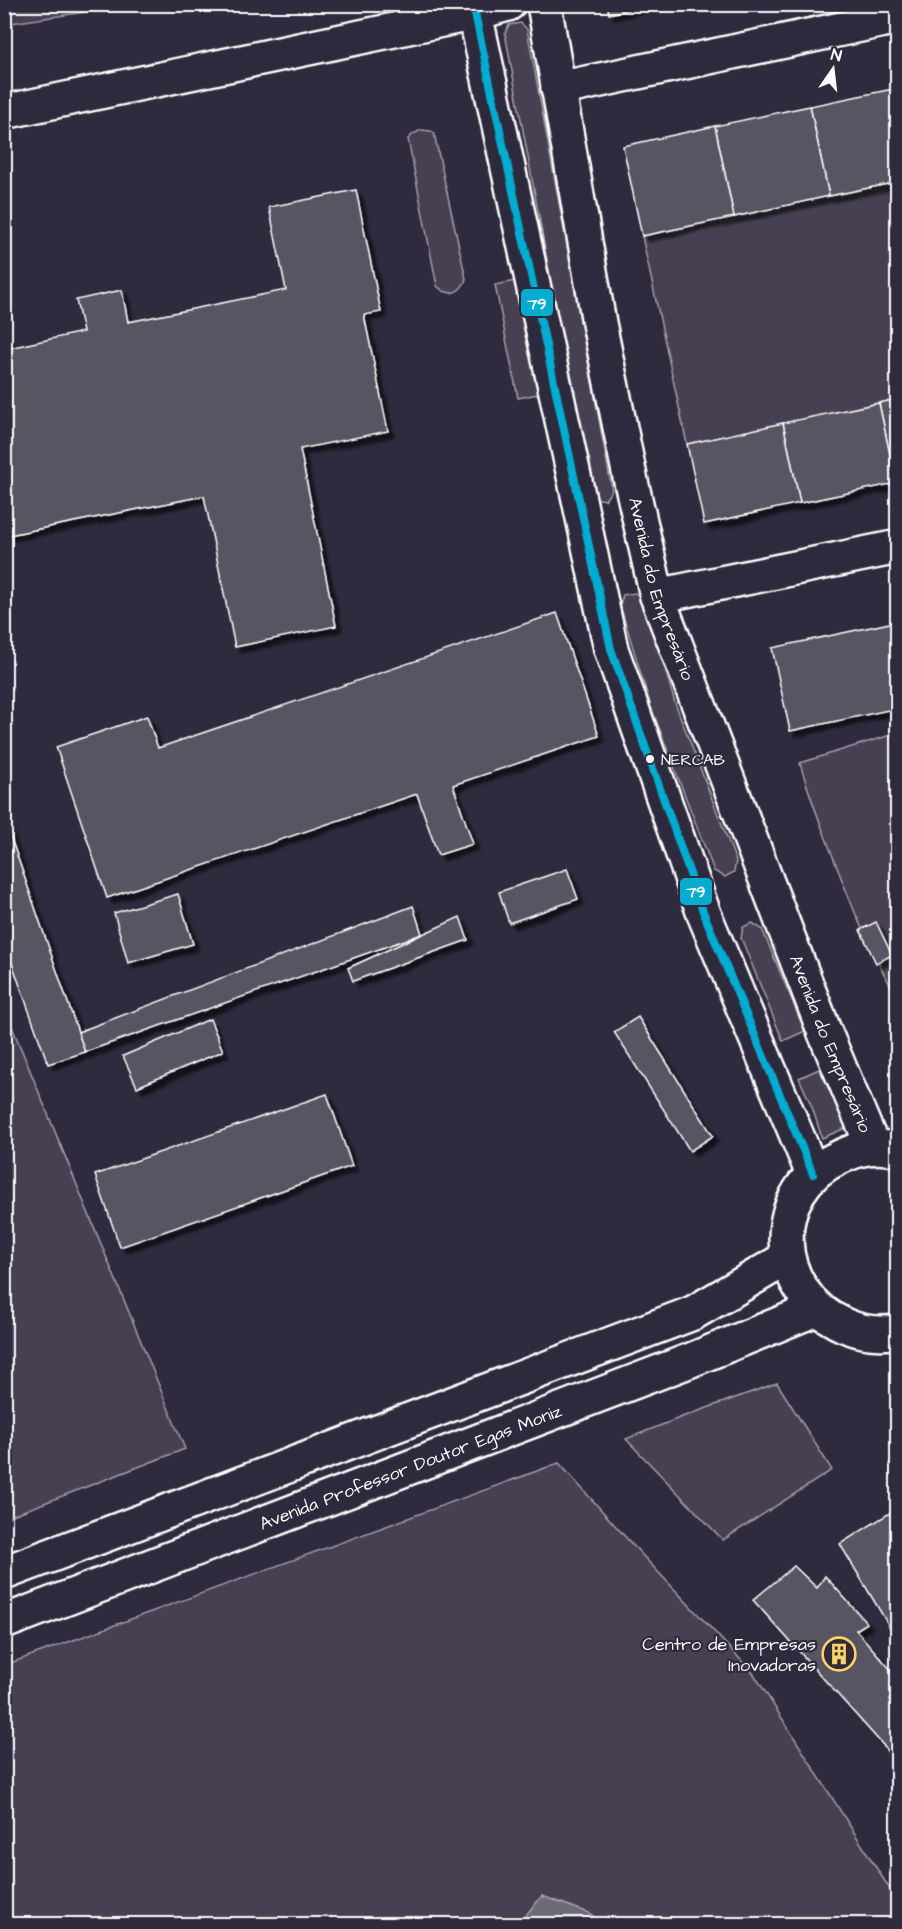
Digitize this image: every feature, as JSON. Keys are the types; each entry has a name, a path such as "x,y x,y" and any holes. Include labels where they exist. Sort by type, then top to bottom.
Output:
{"main road":[{"path":"4,112 474,9 508,4"},
{"name":"Avenida do Empresário","path":"544,4 599,323 657,596 825,1033 885,1148"},
{"path":"474,9 611,650 704,914 813,1174"},
{"path":"558,89 897,17"},
{"path":"657,596 897,547"},
{"path":"885,1148 856,1149 828,1162 813,1174 804,1183 790,1211 786,1242 791,1272 806,1298 816,1309 828,1318 856,1330 897,1333"},
{"path":"4,1573 693,1313 787,1257"},
{"name":"Avenida Professor Doutor Egas Moniz","path":"4,1622 691,1360 816,1309"}],"shaded area":[{"path":"5,4 132,4 132,5 5,24"},
{"path":"521,23 527,29 612,490 605,500 595,498 590,492 505,33 509,25"},
{"path":"421,130 434,133 466,279 458,291 450,293 437,286 408,139"},
{"path":"897,182 897,399 687,444 642,236"},
{"path":"521,280 543,393 518,398 495,285"},
{"path":"635,593 645,601 675,703 736,861 734,872 725,877 714,871 651,707 620,605 623,595"},
{"path":"897,733 898,985 892,988 871,949 854,909 822,828 800,763"},
{"path":"752,923 762,929 805,1031 783,1041 741,938 743,927"},
{"path":"4,1007 185,1449 5,1518 4,1518"},
{"path":"819,1069 848,1127 822,1138 799,1078"},
{"path":"777,1383 832,1470 723,1540 626,1439"},
{"path":"559,1463 754,1674 898,1902 897,1924 5,1924 5,1665"},
{"path":"542,1896 589,1913 603,1924 523,1924 525,1916"}],"building":[{"path":"607,4 652,4 609,14"},
{"path":"898,88 898,182 829,196 810,106"},
{"path":"810,106 829,196 734,217 715,126"},
{"path":"715,126 734,217 642,236 623,146"},
{"path":"356,190 381,312 364,315 388,431 300,449 336,626 235,647 204,496 4,536 4,328 9,348 83,332 76,300 122,290 128,322 286,290 269,207"},
{"path":"898,399 898,483 896,483 879,403"},
{"path":"879,403 896,483 800,503 783,423"},
{"path":"783,423 800,503 704,524 687,444"},
{"path":"557,613 599,736 453,785 473,844 438,855 417,794 107,898 56,747 147,716 158,748"},
{"path":"898,621 898,657 890,623"},
{"path":"890,623 898,657 898,708 790,731 772,648"},
{"path":"4,818 85,1052 48,1064 4,941"},
{"path":"567,869 578,899 509,923 499,892"},
{"path":"178,894 193,944 128,963 114,913"},
{"path":"413,906 422,934 85,1052 78,1032"},
{"path":"460,917 468,940 353,981 348,968"},
{"path":"876,922 892,955 876,963 860,930"},
{"path":"638,1017 713,1136 690,1151 614,1032"},
{"path":"210,1019 223,1051 137,1087 123,1056"},
{"path":"327,1094 352,1166 120,1247 95,1175"},
{"path":"896,1509 898,1510 898,1641 840,1544"},
{"name":"Centro de Empresas Inovadoras","path":"794,1566 817,1588 825,1576 867,1623 856,1630 898,1678 898,1767 883,1745 753,1600"}],"transit line":[{"name":"79","path":"473,4 611,649 704,914 813,1174"}],"place":[{"name":"NERCAB","path":"650,759"},
{"name":"Centro de Empresas Inovadoras","path":"839,1654"}]}
